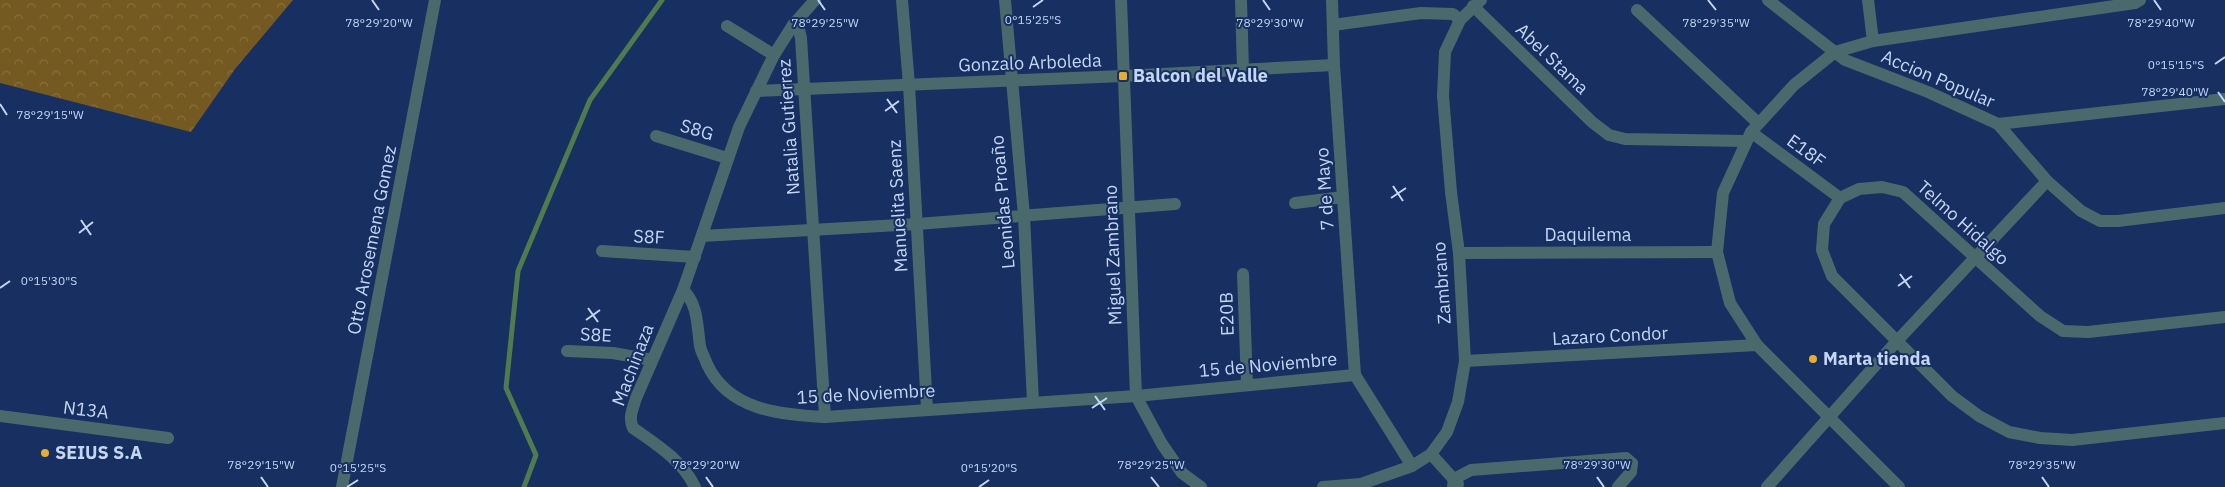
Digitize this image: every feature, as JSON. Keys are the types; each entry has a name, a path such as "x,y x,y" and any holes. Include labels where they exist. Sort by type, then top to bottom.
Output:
{"street":[{"name":"Otto Arosemena Gomez","path":"342,487 435,0"},
{"path":"683,290 739,127 774,54 793,25 815,0"},
{"name":"Manuelita Saenz","path":"902,0 909,85 927,409"},
{"name":"Leonidas Proaño","path":"1005,0 1010,81 1024,216 1033,402"},
{"name":"Miguel Zambrano","path":"1121,0 1136,396 1162,444 1182,473 1200,487"},
{"path":"1241,0 1243,70"},
{"name":"7 de Mayo","path":"1332,0 1334,65 1355,375"},
{"name":"Accion Popular","path":"1768,0 1845,60 1928,92 1998,124 2047,181 2081,211 2100,221 2118,221 2225,208"},
{"path":"1868,0 1873,41"},
{"path":"1899,487 1757,345 1730,303 1717,252 1723,193 1752,132 1794,85 1835,52 1873,41 2135,3 2140,0"},
{"name":"Zambrano","path":"1323,487 1361,485 1412,466 1431,454 1447,432 1458,402 1465,361 1459,253 1451,192 1443,96 1445,52 1460,20 1477,3"},
{"name":"Abel Stama","path":"1477,3 1592,122 1609,135 1625,139 1752,132"},
{"path":"1333,24 1420,6 1453,14 1460,20"},
{"name":"E18F","path":"1637,10 1752,132 1840,198"},
{"name":"Natalia Gutierrez","path":"793,25 798,30 801,38 825,417"},
{"path":"727,26 774,54"},
{"name":"Gonzalo Arboleda","path":"756,91 1123,76 1334,65"},
{"path":"1998,124 2225,99"},
{"name":"S8G","path":"656,136 727,158"},
{"path":"1768,487 1897,341 2047,181"},
{"name":"Telmo Hidalgo","path":"1840,198 1859,189 1882,187 1903,192 2040,316 2063,331 2088,332 2225,317"},
{"path":"1295,203 1343,197"},
{"path":"1840,198 1824,224 1822,250 1832,276 1952,396 1979,416 2010,432 2040,438 2072,440 2225,423"},
{"path":"702,236 917,224 1174,204"},
{"name":"S8F","path":"602,251 695,257"},
{"name":"Daquilema","path":"1459,253 1717,252"},
{"name":"E20B","path":"1243,274 1247,384"},
{"name":"15 de Noviembre","path":"683,290 692,298 701,350 711,373 722,387 736,399 761,409 791,416 825,417 1136,396 1355,375"},
{"name":"Machinaza","path":"683,290 636,398 630,420 633,428 664,450 688,472 695,487"},
{"name":"Lazaro Condor","path":"1465,361 1757,345"},
{"name":"S8E","path":"567,351 613,353 652,360"},
{"path":"1355,375 1412,466"},
{"name":"N13A","path":"0,416 168,438"},
{"path":"1431,454 1456,484 1471,470 1626,458 1632,463 1631,472 1618,487"}],"green space":[{"path":"0,0 293,0 235,69 191,132 0,83"}],"waterway":[{"path":"524,487 536,455 506,388 518,271 590,100 662,0"}],"place":[{"name":"Balcon del Valle","path":"1123,76"},
{"name":"Marta tienda","path":"1813,359"},
{"name":"SEIUS S.A","path":"45,453"}]}
